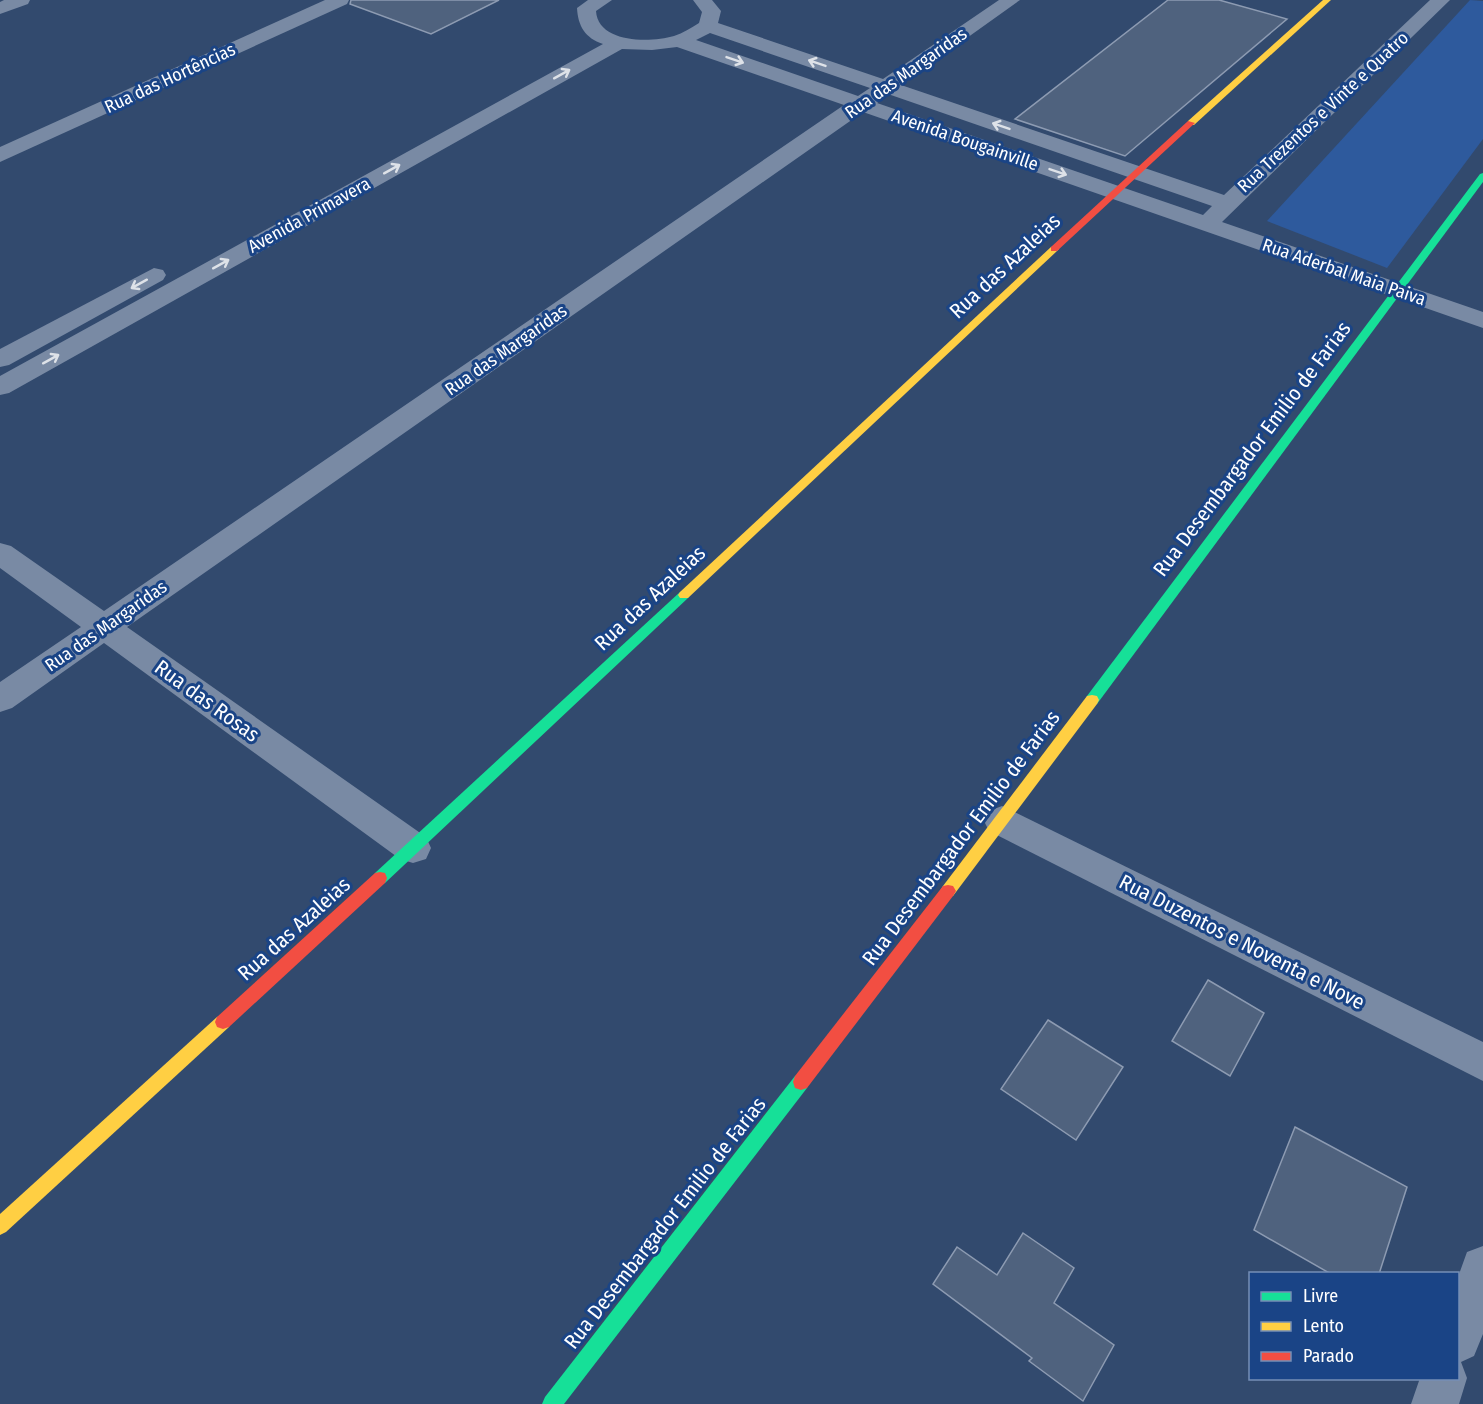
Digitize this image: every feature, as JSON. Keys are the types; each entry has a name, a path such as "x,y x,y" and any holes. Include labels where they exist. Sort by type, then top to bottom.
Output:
{"street":[{"path":"0,8 21,0"},
{"name":"Rua das Hortências","path":"0,155 340,0"},
{"path":"586,4 587,22 607,39 641,45 679,41 708,26 712,12 702,0"},
{"name":"Rua das Margaridas","path":"0,699 1011,0"},
{"name":"Rua das Azaleias","path":"0,1226 413,848 1136,172 1327,0"},
{"name":"Rua Trezentos e Vinte e Quatro","path":"1206,224 1441,0"},
{"name":"Avenida Bougainville","path":"708,26 1226,203"},
{"name":"Avenida Primavera","path":"230,234 607,39"},
{"name":"Avenida Primavera","path":"0,387 607,39"},
{"name":"Avenida Bougainville","path":"679,41 1206,224"},
{"name":"Rua Desembargador Emilio de Farias","path":"552,1404 1002,821 1483,176"},
{"name":"Rua Aderbal Maia Paiva","path":"1206,224 1483,320"},
{"path":"0,359 178,262"},
{"name":"Rua das Rosas","path":"0,553 413,848"},
{"name":"Rua Duzentos e Noventa e Nove","path":"1002,821 1483,1062"},
{"path":"1459,1337 1483,1268"},
{"path":"1435,1404 1443,1380"}],"shaded area":[{"path":"1470,0 1483,1 1483,139 1387,268 1267,221"}],"building":[{"path":"351,0 499,0 431,34 350,4"},
{"path":"1168,0 1219,0 1287,19 1125,156 1015,119"},
{"path":"1208,980 1264,1013 1230,1076 1172,1041"},
{"path":"1048,1020 1123,1067 1076,1140 1001,1089"},
{"path":"1295,1127 1407,1187 1380,1272 1328,1272 1254,1230"},
{"path":"1023,1233 1074,1268 1054,1303 1114,1345 1083,1401 1029,1361 1032,1358 933,1284 957,1247 997,1275"}],"traffic: fast":[{"path":"1092,700 1483,176"},
{"path":"380,878 684,595"},
{"path":"552,1404 801,1082"}],"traffic: slow":[{"path":"1191,123 1327,0"},
{"path":"684,595 1054,249"},
{"path":"948,891 1092,700"},
{"path":"0,1226 223,1022"}],"traffic: jam":[{"path":"1054,249 1191,123"},
{"path":"223,1022 380,878"},
{"path":"801,1082 948,891"}]}
